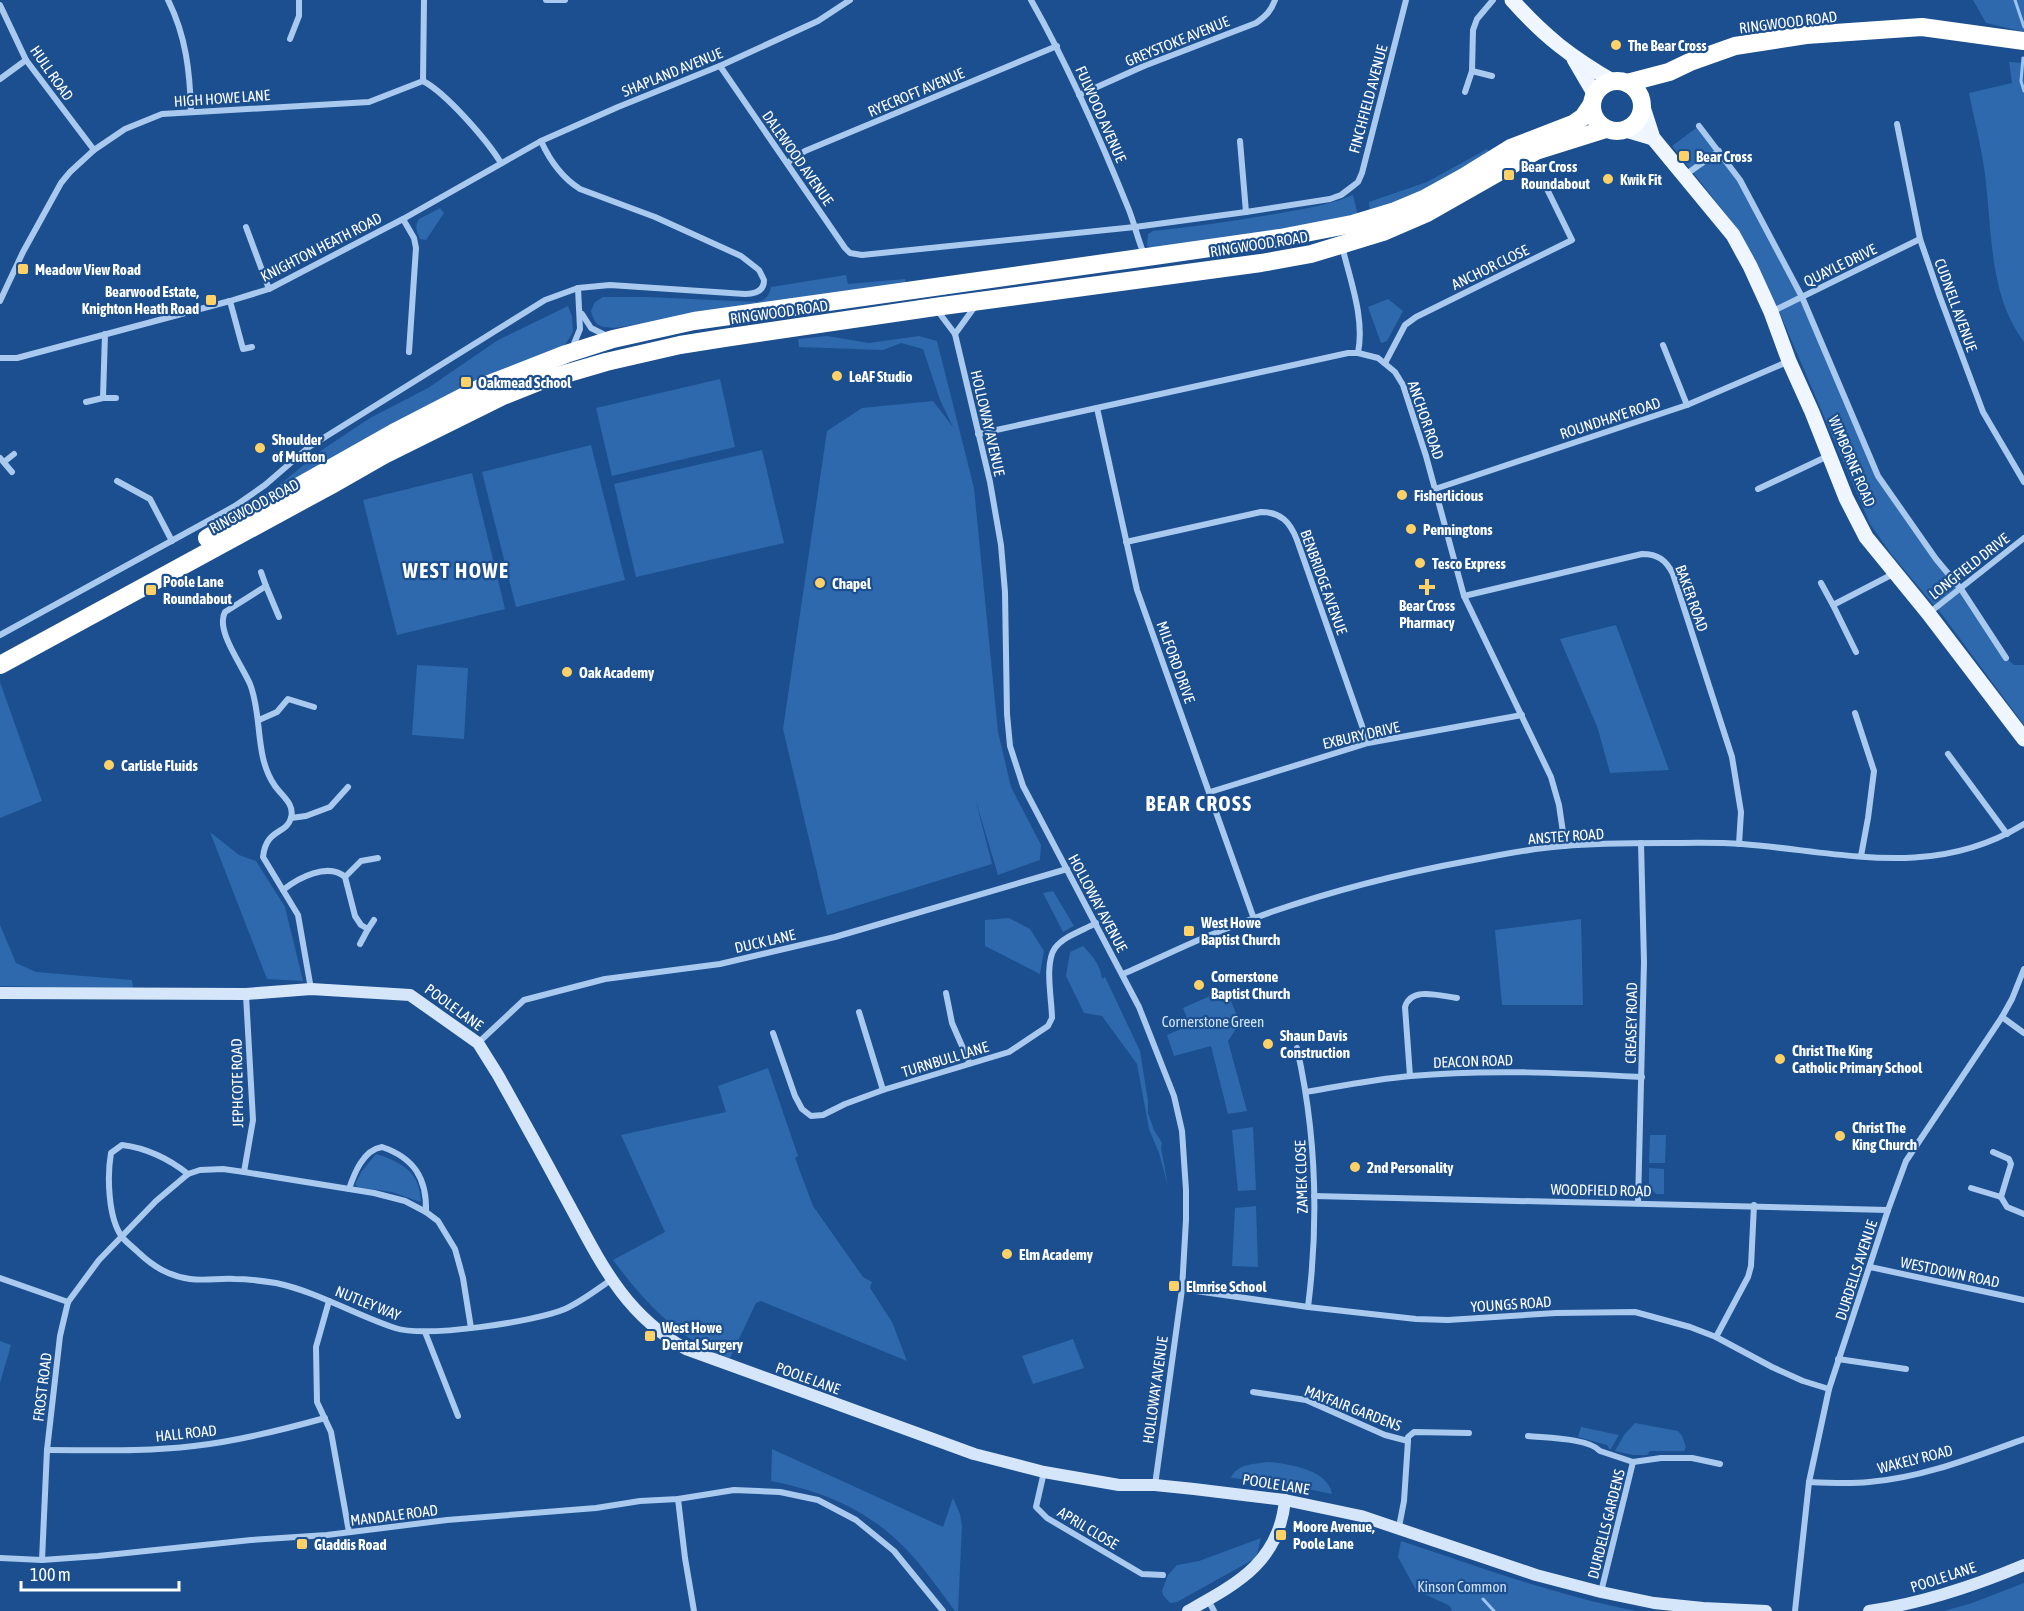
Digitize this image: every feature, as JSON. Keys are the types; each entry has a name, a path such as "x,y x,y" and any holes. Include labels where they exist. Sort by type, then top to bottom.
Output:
{"highway":[{"name":"RINGWOOD ROAD","path":"1620,83 1669,72 1735,46 1806,35 1922,27 2024,41"},
{"name":"RINGWOOD ROAD","path":"1641,101 1669,72"},
{"path":"1620,83 1637,92 1641,101 1640,117 1632,127 1626,130 1606,129 1595,118 1593,100 1606,84 1620,83"},
{"name":"RINGWOOD ROAD","path":"0,651 442,407 484,386 566,354 613,339 694,321 1154,256 1316,232 1352,224 1395,211 1464,177 1511,148 1573,124 1583,117 1593,100"},
{"name":"RINGWOOD ROAD","path":"0,665 384,455 480,406 541,381 606,362 681,345 935,307 1261,264 1311,254 1383,232 1427,213 1536,151 1606,129"}],"main road":[{"path":"1512,0 1537,27 1572,57 1620,83"},
{"path":"1572,57 1593,100"},
{"name":"WIMBORNE ROAD","path":"1641,101 1653,138 1733,235 1750,266 1771,312 1846,498 1866,537 1928,613 2024,739"},
{"path":"1626,130 1653,138"}],"street":[{"path":"290,39 296,29 299,0"},
{"path":"424,0 423,81 432,86 469,123 501,163"},
{"path":"546,0 565,0"},
{"name":"SHAPLAND AVENUE","path":"501,163 541,141 618,106 720,66 818,21 850,0"},
{"name":"FULWOOD AVENUE","path":"1031,0 1057,46 1079,95 1136,227 1139,242"},
{"name":"GREYSTOKE AVENUE","path":"1079,95 1144,66 1256,23 1266,16 1275,0"},
{"name":"FINCHFIELD AVENUE","path":"1246,212 1341,195 1358,182 1406,0"},
{"path":"1465,92 1472,71 1473,30 1477,19 1493,0"},
{"path":"171,1 187,51 191,112"},
{"name":"HULL ROAD","path":"0,5 26,60 94,150"},
{"name":"RYECROFT AVENUE","path":"787,163 805,151 1057,46"},
{"path":"0,79 26,60"},
{"name":"DALEWOOD AVENUE","path":"720,66 850,253 862,255 1136,227"},
{"path":"1472,71 1492,76"},
{"name":"HIGH HOWE LANE","path":"0,302 3,287 61,183 94,150 118,133 162,114 369,102 423,81"},
{"name":"CUDNELL AVENUE","path":"1897,124 1920,239 1983,412 2024,482"},
{"name":"WIMBORNE ROAD","path":"1699,126 1740,180 1802,297 1878,476 1936,559 1961,589 2006,658"},
{"name":"RINGWOOD ROAD","path":"0,635 252,495 309,447 354,417 554,296 578,288 610,285 746,294 755,294 761,289 764,280 759,270 741,256 655,218 580,189 560,174 541,141"},
{"path":"1136,227 1246,212 1240,141"},
{"path":"1241,152 1251,151"},
{"path":"1685,175 1719,151"},
{"name":"KNIGHTON HEATH ROAD","path":"0,358 17,358 269,289 403,219 501,163"},
{"name":"ANCHOR CLOSE","path":"1385,363 1405,325 1416,317 1572,240 1545,185"},
{"path":"403,219 414,238 416,248 409,352"},
{"path":"246,227 269,289"},
{"name":"QUAYLE DRIVE","path":"1771,312 1920,239"},
{"path":"1139,242 1142,249 1154,256"},
{"path":"1125,259 1133,255 1139,242"},
{"path":"1342,245 1360,325 1361,338 1358,353"},
{"path":"566,354 576,342 580,329 578,288"},
{"path":"230,301 243,350"},
{"path":"955,334 978,302"},
{"name":"HOLLOWAY AVENUE","path":"935,307 955,334 997,518 1005,592 1006,714 1010,746 1023,786 1096,922 1143,1016 1174,1096 1182,1131 1186,1220 1182,1289 1155,1485"},
{"path":"580,310 591,328 613,339"},
{"path":"103,398 105,334"},
{"path":"1663,345 1687,405"},
{"path":"234,352 252,347"},
{"path":"978,434 1348,353 1378,358 1385,363"},
{"name":"ROUNDHAYE ROAD","path":"1436,489 1687,405 1789,361"},
{"name":"ANCHOR ROAD","path":"1385,363 1395,372 1414,416 1464,596 1551,777 1559,805 1565,846"},
{"path":"86,402 116,398"},
{"name":"MILFORD DRIVE","path":"1097,408 1137,590 1254,919"},
{"path":"12,472 2,460 14,454"},
{"path":"1758,489 1829,456"},
{"path":"117,481 150,499 172,541"},
{"name":"BENBRIDGE AVENUE","path":"1126,542 1261,512 1271,512 1287,520 1297,540 1368,743"},
{"name":"LONGFIELD DRIVE","path":"1928,613 2024,538"},
{"name":"BAKER ROAD","path":"1464,596 1642,554 1658,556 1665,561 1675,581 1732,757 1741,812 1739,844"},
{"path":"261,572 279,617"},
{"path":"1833,605 1895,573"},
{"path":"1821,583 1857,652"},
{"path":"267,586 230,607 225,612 222,622 225,634 255,697 259,720 259,740 264,762 273,782 291,806 291,818 285,826 269,838 263,857 298,915 311,989"},
{"path":"259,720 277,712 288,699 314,707"},
{"path":"1855,713 1874,771 1861,856"},
{"name":"EXBURY DRIVE","path":"1210,792 1368,743 1522,715"},
{"path":"1948,754 2007,834"},
{"path":"291,818 306,816 330,807 348,788"},
{"name":"ANSTEY ROAD","path":"1123,974 1254,919 1386,878 1507,853 1565,846 1641,843 1739,844 1887,859 1922,858 1968,850 2007,834 2024,824"},
{"name":"CREASEY ROAD","path":"1638,1203 1644,962 1641,843"},
{"path":"345,877 361,861 378,858"},
{"name":"DUCK LANE","path":"478,1043 524,1000 605,979 720,964 835,937 1067,868"},
{"path":"283,890 305,876 325,871 336,872 345,877 355,916 361,925 368,929"},
{"path":"360,944 374,920"},
{"name":"TURNBULL LANE","path":"773,1033 795,1096 802,1109 811,1116 823,1115 883,1090 960,1067 969,1062 1009,1052 1048,1026 1052,1018 1049,967 1054,948 1096,922"},
{"name":"DURDELLS AVENUE","path":"1795,1611 1809,1482 1829,1389 1888,1210 1906,1161 2002,1017 2024,969"},
{"name":"POOLE LANE","path":"0,993 246,994 311,989 410,994 478,1043 611,1280 637,1313 686,1350 974,1454 1044,1472 1119,1485 1155,1485 1285,1500 1361,1516 1399,1527 1536,1575 1601,1592 1654,1603 1766,1611"},
{"path":"946,993 952,1023 969,1062"},
{"name":"JEPHCOTE ROAD","path":"244,1172 253,1120 246,994"},
{"path":"1410,1076 1405,1007 1407,1000 1410,996 1417,994 1457,998"},
{"path":"859,1012 883,1090"},
{"path":"2002,1017 2024,1033"},
{"name":"ZAMEK CLOSE","path":"1297,1048 1306,1092 1314,1196 1314,1262 1308,1307"},
{"name":"DEACON ROAD","path":"1306,1092 1410,1076 1528,1071 1642,1077"},
{"path":"122,1236 113,1215 110,1187 109,1164 111,1153 116,1148 122,1145 133,1146 176,1165 188,1174"},
{"path":"349,1189 357,1168 375,1149 381,1147 409,1162 416,1169 426,1193 426,1212"},
{"path":"1993,1152 2009,1159 2011,1164 2001,1197"},
{"name":"FROST ROAD","path":"42,1560 47,1450 60,1336 68,1302 99,1260 156,1201 188,1174 200,1170 223,1168 349,1189 405,1201 426,1212 438,1221 455,1248 463,1278 471,1328"},
{"path":"1971,1188 2001,1197 2007,1207 2024,1214"},
{"name":"WOODFIELD ROAD","path":"1314,1196 1888,1210"},
{"path":"1716,1337 1748,1277 1751,1266 1754,1205"},
{"name":"NUTLEY WAY","path":"122,1236 147,1260 160,1270 172,1275 200,1280 237,1279 276,1283 409,1332 471,1328 527,1319 566,1309 611,1280"},
{"name":"WESTDOWN ROAD","path":"1870,1267 2024,1300"},
{"path":"0,1278 68,1302"},
{"name":"YOUNGS ROAD","path":"1182,1289 1389,1317 1448,1320 1556,1313 1635,1311 1666,1319 1716,1337 1772,1367 1803,1381 1829,1389"},
{"path":"329,1301 316,1347 317,1402 331,1432 337,1455 349,1532"},
{"path":"425,1332 458,1416"},
{"path":"1839,1359 1906,1369"},
{"name":"MAYFAIR GARDENS","path":"1253,1392 1306,1400 1385,1435 1408,1441"},
{"name":"HALL ROAD","path":"47,1450 125,1451 194,1446 265,1434 325,1418"},
{"name":"MAYFAIR GARDENS","path":"1399,1527 1404,1501 1408,1437 1414,1432 1469,1433"},
{"name":"DURDELLS GARDENS","path":"1528,1436 1572,1440 1633,1462 1661,1458 1692,1458 1720,1464"},
{"name":"WAKELY ROAD","path":"1809,1482 1844,1484 1899,1478 1931,1470 2024,1439"},
{"name":"DURDELLS GARDENS","path":"1601,1592 1633,1462"},
{"name":"APRIL CLOSE","path":"1044,1472 1036,1507 1047,1518 1142,1574 1163,1575"},
{"name":"MANDALE ROAD","path":"0,1558 42,1560 349,1532 447,1520 596,1508 734,1490 780,1492 818,1500 856,1520 894,1551 943,1611"},
{"path":"678,1499 684,1558 694,1611"},
{"path":"1188,1611 1211,1605 1252,1569 1270,1549 1281,1526 1285,1500"},
{"name":"POOLE LANE","path":"1869,1611 1902,1606 1934,1597 2024,1565"}],"green space":[{"path":"1973,0 2024,0 2024,32 1986,23"},
{"path":"2009,62 2024,63 2024,342 2005,305 1994,266 1985,172 1969,93 2012,83"},
{"path":"1699,126 1740,180 1802,297 1878,476 1961,589 2006,658 2014,665 2024,665 2024,725 1943,616 1892,555 1870,524 1778,309 1729,218 1672,146"},
{"path":"1487,149 1490,153 1423,191 1370,212 1369,202 1427,182"},
{"path":"1353,195 1358,216 1152,249 1147,245 1148,234 1153,231 1220,223 1295,210"},
{"path":"440,208 444,213 426,240 420,239 416,227 417,222"},
{"path":"846,275 848,284 905,279 906,283 614,328 598,325 591,311 595,302 603,297 757,302 767,297 771,287"},
{"path":"1388,299 1403,311 1387,341 1381,343 1368,307"},
{"path":"568,306 572,316 573,332 565,345 518,364 267,495 322,450 370,418 428,388 498,340"},
{"path":"827,336 869,343 919,336 937,341 974,488 998,732 1011,787 1041,845 1040,860 998,875 975,798 992,864 827,915 783,729 827,431 862,408 933,401 953,427 940,400 923,349 901,343 883,350 799,347 798,339"},
{"path":"720,379 735,447 612,476 596,408"},
{"path":"591,445 625,580 516,607 482,472"},
{"path":"762,450 784,543 636,577 614,484"},
{"path":"472,473 505,609 397,635 363,500"},
{"path":"1616,625 1669,770 1610,773 1598,729 1560,639"},
{"path":"417,665 468,668 464,739 412,735"},
{"path":"0,682 42,801 0,818"},
{"path":"210,832 239,855 256,861 285,907 303,981 267,979"},
{"path":"1053,891 1074,926 1063,932 1043,893"},
{"path":"1009,918 1030,929 1044,951 1040,974 985,946 985,920"},
{"path":"1581,919 1583,1005 1502,1005 1495,930"},
{"path":"0,925 16,963 36,972 132,980 133,989 0,986"},
{"path":"1083,946 1096,961 1102,979 1105,977 1140,1051 1148,1113 1162,1143 1168,1186 1159,1153 1149,1129 1137,1064 1102,1016 1084,1013 1066,976 1070,952"},
{"name":"Cornerstone Green","path":"1226,989 1240,1023 1228,1041 1247,1111 1228,1114 1211,1046 1174,1056 1167,1035 1190,1025 1183,1008"},
{"path":"768,1068 798,1156 795,1158 813,1206 863,1277 872,1282 870,1288 892,1322 907,1361 761,1301 756,1303 730,1358 695,1342 679,1331 650,1305 613,1260 665,1232 621,1135 726,1112 718,1086"},
{"path":"1253,1127 1256,1190 1238,1191 1232,1130"},
{"path":"1650,1135 1666,1135 1665,1163 1649,1163"},
{"path":"376,1154 386,1157 411,1173 418,1186 420,1202 392,1192 358,1187 355,1184"},
{"path":"1649,1168 1664,1169 1664,1194 1656,1194 1649,1187"},
{"path":"1256,1206 1258,1267 1232,1266 1235,1208"},
{"path":"1073,1339 1084,1368 1033,1384 1022,1356"},
{"path":"0,1341 11,1345 0,1383"},
{"path":"1635,1423 1678,1431 1686,1447 1684,1451 1650,1451 1647,1455 1633,1455 1615,1451 1624,1435"},
{"path":"1581,1427 1619,1435 1610,1450 1607,1445 1578,1437"},
{"path":"772,1449 943,1527 953,1498 962,1526 958,1611 955,1611 906,1548 872,1520 854,1509 815,1492 771,1481"},
{"path":"1267,1462 1306,1469 1324,1479 1332,1494 1273,1482 1231,1478 1233,1473 1241,1467"},
{"path":"1261,1538 1256,1558 1177,1602 1170,1603 1163,1595 1162,1591 1168,1575 1177,1565 1199,1561"},
{"name":"Kinson Common","path":"1401,1541 1547,1589 1636,1611 1452,1611 1450,1606 1416,1590 1398,1557"},
{"path":"2024,1583 2024,1611 1944,1611 1972,1603"}],"waterway":[{"path":"2015,0 2024,27"},
{"path":"2023,58 2021,81 2024,91"},
{"path":"1483,1599 1494,1611"}],"place":[{"name":"The Bear Cross","path":"1616,45"},
{"name":"Bear Cross","path":"1684,156"},
{"name":"Bear Cross Roundabout","path":"1509,175"},
{"name":"Kwik Fit","path":"1608,179"},
{"name":"Meadow View Road","path":"23,269"},
{"name":"Bearwood Estate, Knighton Heath Road","path":"211,300"},
{"name":"LeAF Studio","path":"837,376"},
{"name":"Oakmead School","path":"466,382"},
{"name":"Shoulder of Mutton","path":"260,448"},
{"name":"Fisherlicious","path":"1402,495"},
{"name":"Penningtons","path":"1411,529"},
{"name":"Tesco Express","path":"1420,563"},
{"name":"Chapel","path":"820,583"},
{"name":"Bear Cross Pharmacy","path":"1427,587"},
{"name":"Poole Lane Roundabout","path":"151,590"},
{"name":"Oak Academy","path":"567,672"},
{"name":"Carlisle Fluids","path":"109,765"},
{"name":"West Howe Baptist Church","path":"1189,931"},
{"name":"Cornerstone Baptist Church","path":"1199,985"},
{"name":"Shaun Davis Construction","path":"1268,1044"},
{"name":"Christ The King Catholic Primary School","path":"1780,1059"},
{"name":"Christ The King Church","path":"1840,1136"},
{"name":"2nd Personality","path":"1355,1167"},
{"name":"Elm Academy","path":"1007,1254"},
{"name":"Elmrise School","path":"1174,1286"},
{"name":"West Howe Dental Surgery","path":"650,1336"},
{"name":"Moore Avenue, Poole Lane","path":"1281,1535"},
{"name":"Gladdis Road","path":"302,1544"}],"district":[{"name":"WEST HOWE","path":"456,570"},
{"name":"BEAR CROSS","path":"1199,803"}]}
